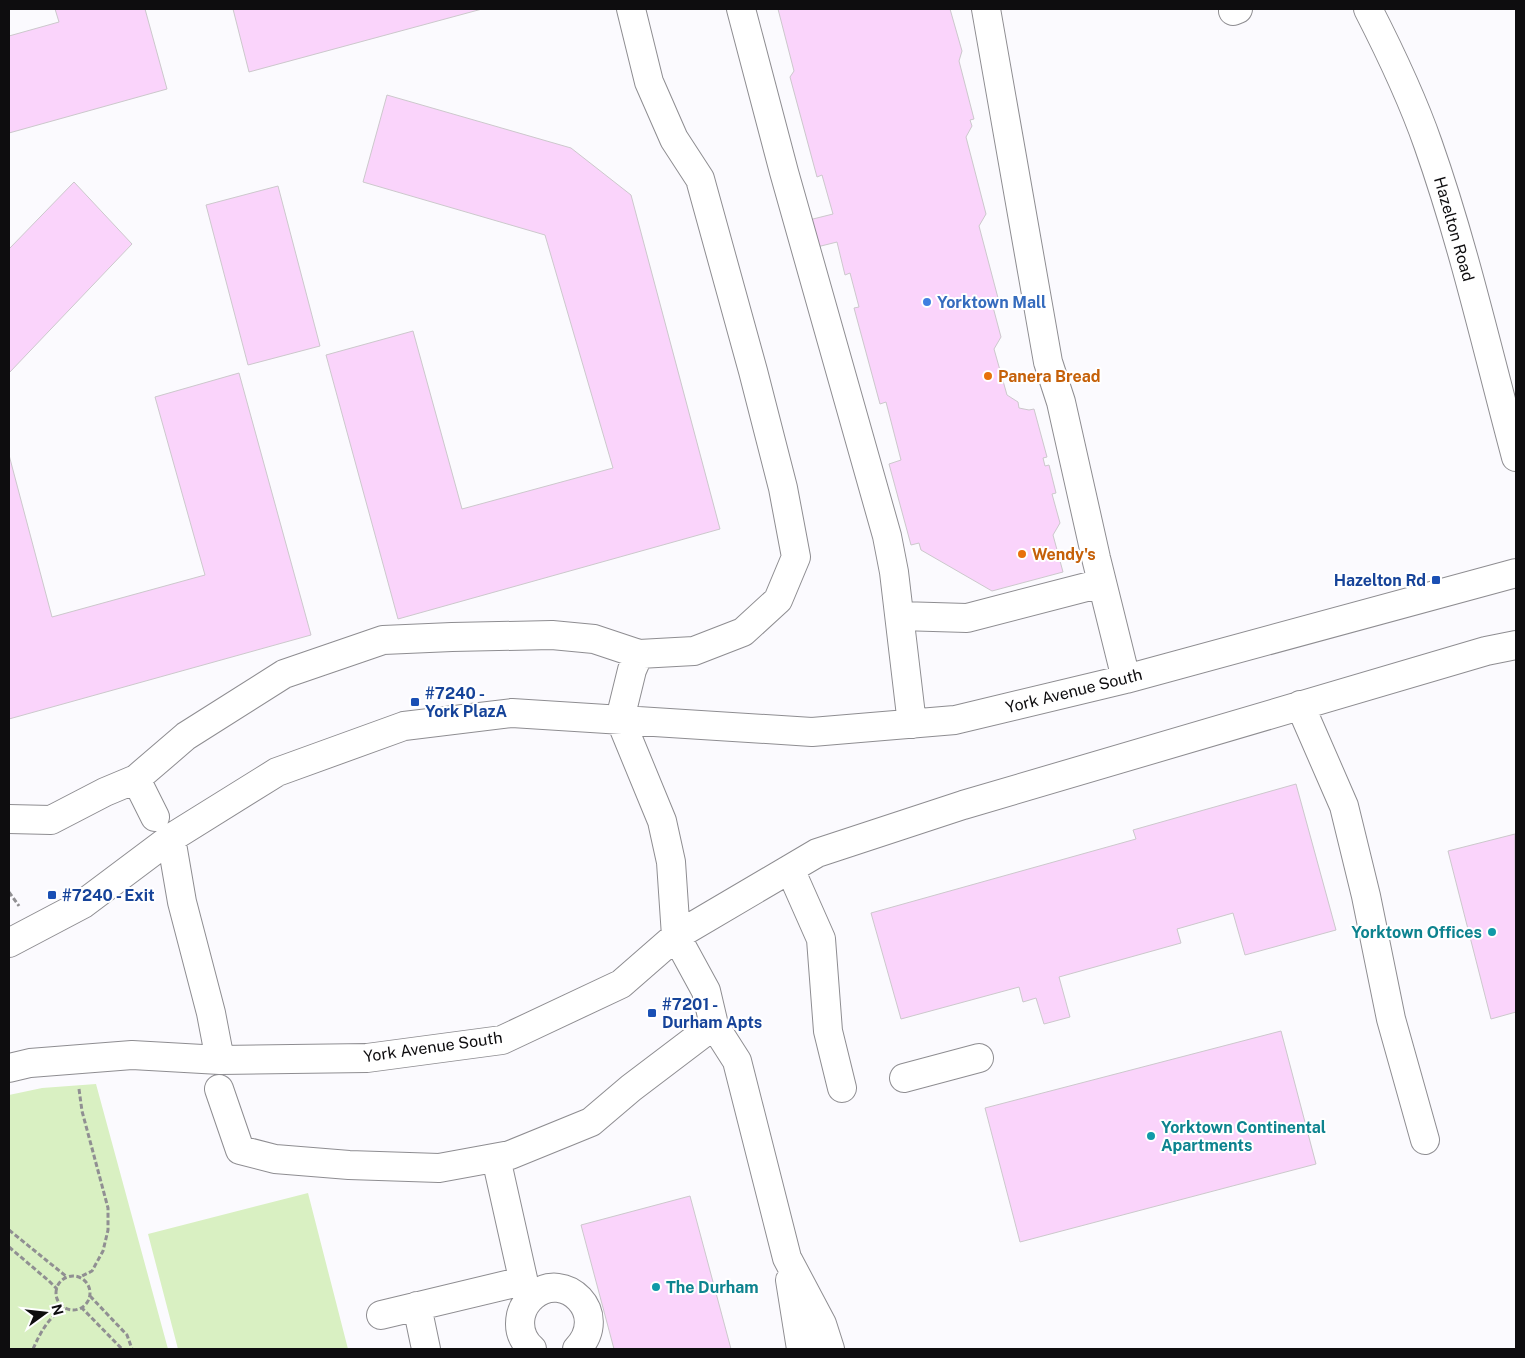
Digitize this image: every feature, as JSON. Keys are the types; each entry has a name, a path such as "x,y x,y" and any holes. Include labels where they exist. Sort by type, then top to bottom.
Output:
{"street":[{"path":"9,819 51,820 105,792 136,779 186,736 284,674 383,640 452,636 552,635 594,639 639,654 694,651 743,632 778,600 796,557 780,478 753,371 700,179 674,138 649,82 631,9"},
{"path":"742,9 784,172 887,536 900,616 912,724"},
{"path":"986,9 1048,362 1061,402 1126,679"},
{"name":"Hazelton Road","path":"1368,9 1389,49 1428,143 1458,241 1516,457"},
{"name":"York Avenue South","path":"9,943 83,904 163,828 278,772 404,726 512,713 812,732 956,720 1126,679 1516,573"},
{"path":"900,616 968,618 1102,583"},
{"name":"York Avenue South","path":"9,1068 30,1063 132,1055 220,1060 367,1058 502,1040 621,984 676,936 817,853 954,808 1300,705 1486,651 1516,645"},
{"path":"639,654 632,670 620,719 662,821 671,862 676,936 706,991 714,1025 737,1061 787,1258 801,1349"},
{"path":"1300,705 1344,806 1366,896 1391,1019 1426,1140"},
{"path":"136,779 163,828 212,1013 220,1060"},
{"path":"790,869 821,938 828,1031 842,1088"},
{"path":"219,1089 240,1150 276,1159 349,1165 438,1168 510,1155 591,1122 631,1088 714,1025"},
{"path":"904,1078 979,1058"},
{"path":"496,1158 525,1291 520,1322 521,1333 526,1343 532,1349"},
{"path":"787,1258 822,1324 830,1349"},
{"path":"381,1315 417,1306 525,1291 536,1293 559,1288 570,1291 580,1298 590,1320 589,1331 584,1342 577,1349"},
{"path":"417,1306 426,1349"}],"path":[{"path":"9,892 21,909"},
{"path":"78,1081 82,1111 108,1208 108,1230 103,1250 92,1271 80,1278"},
{"path":"9,1230 67,1277"},
{"path":"9,1247 49,1281 56,1289 58,1299 64,1307 72,1310 81,1307 89,1296 88,1285 80,1278 72,1276 62,1280 56,1289"},
{"path":"89,1296 127,1334 132,1349"},
{"path":"33,1349 46,1323 64,1307"},
{"path":"81,1307 122,1349"}],"green space":[{"path":"96,1084 168,1349 9,1349 9,1095 42,1088"},
{"path":"308,1193 348,1349 178,1349 148,1234"}],"building":[{"path":"55,9 145,9 167,89 9,133 9,36 59,22"},
{"path":"233,9 482,9 249,72"},
{"name":"Yorktown Mall","path":"778,9 950,9 962,51 959,61 974,119 970,120 972,126 966,137 986,214 979,226 998,298 993,307 1001,337 994,349 1007,395 1018,402 1019,408 1034,409 1047,457 1043,458 1045,466 1049,465 1056,493 1052,494 1060,523 1053,535 1063,572 992,591 921,550 919,543 911,545 889,464 901,460 886,402 880,404 854,308 859,307 850,273 845,275 837,242 817,247 809,220 833,214 822,175 817,177 790,77 794,71"},
{"path":"387,95 571,148 631,195 720,529 398,619 326,355 413,331 462,509 613,468 545,235 363,182"},
{"path":"74,182 132,244 9,373 9,249"},
{"path":"278,186 320,346 248,365 206,205"},
{"path":"239,373 311,635 9,719 9,455 52,617 205,575 155,397"},
{"path":"1296,784 1336,930 1245,955 1233,913 1177,929 1181,943 1059,977 1070,1017 1044,1024 1036,998 1023,1002 1019,987 901,1019 871,913 1136,839 1133,830"},
{"name":"Yorktown Offices","path":"1515,834 1516,1012 1491,1019 1448,851"},
{"name":"Yorktown Continental Apartments","path":"1281,1031 1316,1164 1020,1242 985,1108"},
{"name":"The Durham","path":"690,1196 731,1349 614,1349 581,1225"}],"place":[{"name":"Yorktown Mall","path":"927,302"},
{"name":"Panera Bread","path":"988,376"},
{"name":"Wendy's","path":"1022,554"},
{"name":"Hazelton Rd","path":"1436,580"},
{"name":"#7240 - York PlazA","path":"415,702"},
{"name":"#7240 - Exit","path":"52,895"},
{"name":"Yorktown Offices","path":"1492,932"},
{"name":"#7201 - Durham Apts","path":"652,1013"},
{"name":"Yorktown Continental Apartments","path":"1151,1136"},
{"name":"The Durham","path":"656,1287"}]}
